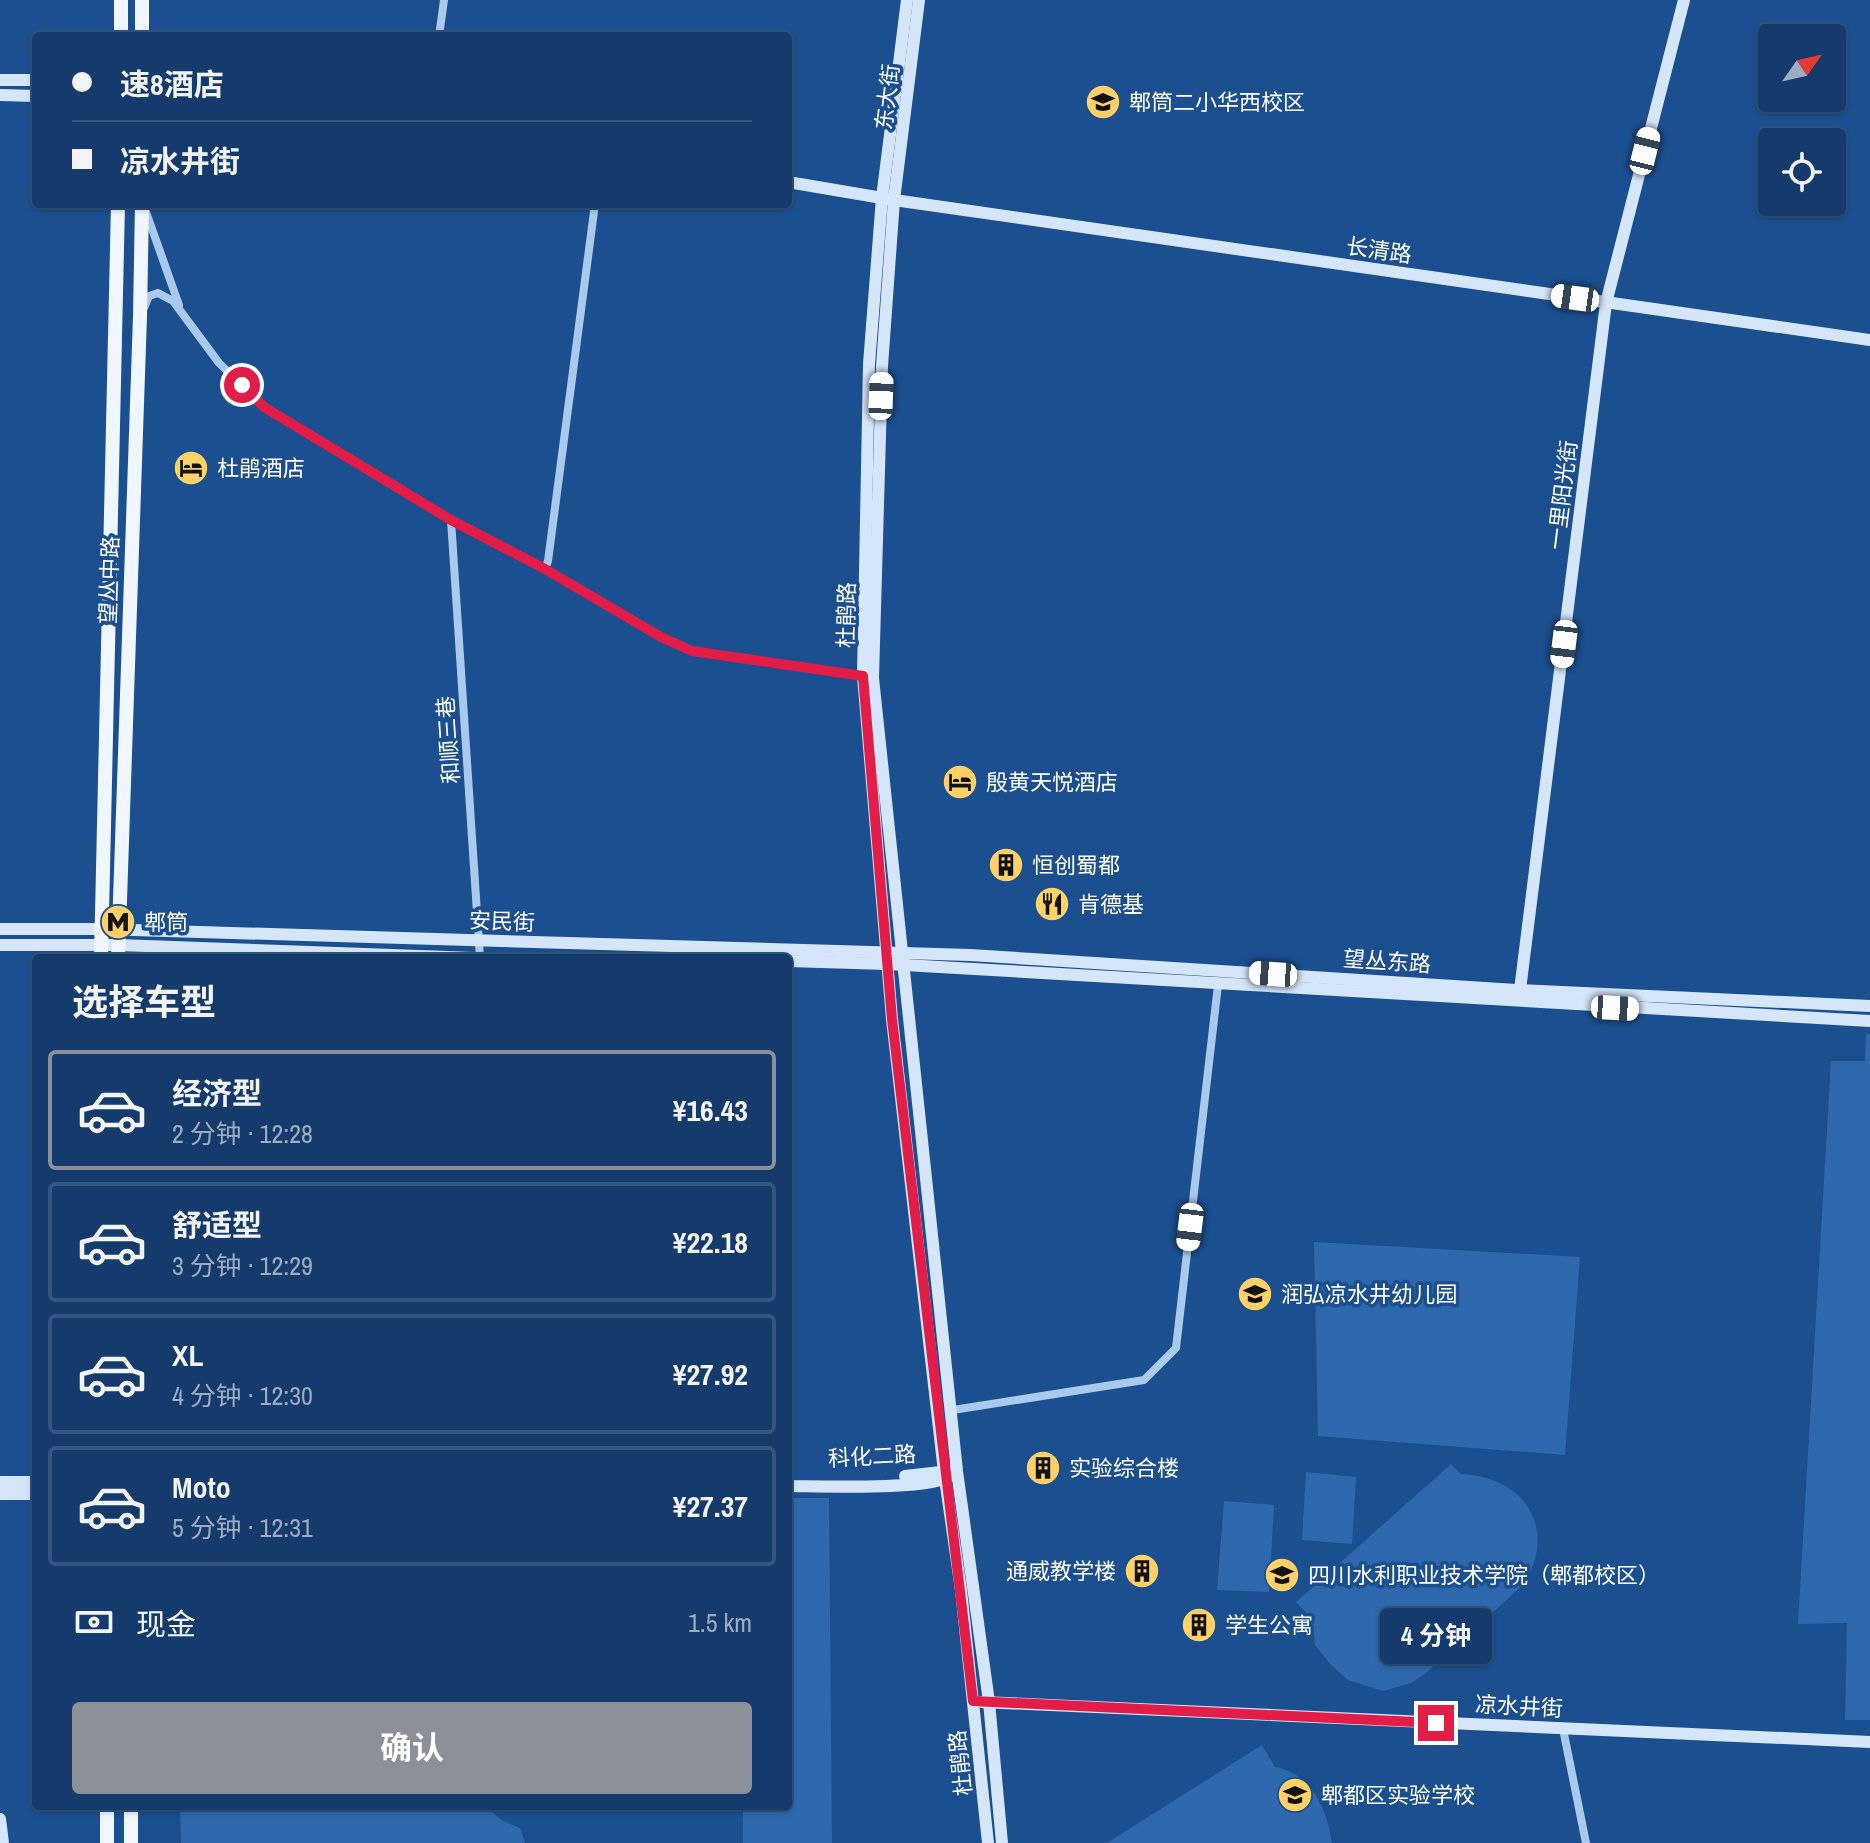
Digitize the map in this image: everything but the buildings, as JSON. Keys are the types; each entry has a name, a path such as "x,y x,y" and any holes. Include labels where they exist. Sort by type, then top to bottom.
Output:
{"main road":[{"path":"121,0 121,32"},
{"path":"142,0 142,32"},
{"name":"东大街","path":"888,199 907,0"},
{"name":"东大街","path":"888,199 919,0"},
{"name":"一里阳光街","path":"1520,996 1606,303 1684,0"},
{"path":"0,80 32,80"},
{"path":"0,95 32,96"},
{"name":"长清路","path":"792,183 1870,340"},
{"name":"杜鹃路","path":"888,199 868,677 886,958 949,1474 988,1843"},
{"name":"望丛中路","path":"101,944 118,208"},
{"name":"望丛中路","path":"118,944 143,208"},
{"name":"杜鹃路","path":"868,677 953,1410 949,1474 989,1702 1002,1843"},
{"path":"0,929 101,944"},
{"name":"安民街","path":"101,944 479,940 902,959"},
{"path":"0,945 101,944"},
{"name":"安民街","path":"118,944 348,954"},
{"name":"安民街","path":"792,961 886,958"},
{"name":"望丛东路","path":"902,959 1520,996 1870,1021"},
{"name":"望丛东路","path":"902,959 1218,985 1870,1006"},
{"path":"792,1486 901,1485 949,1474"},
{"name":"科化二路","path":"792,1479 949,1474"},
{"path":"0,1482 32,1482"},
{"path":"0,1494 32,1494"},
{"name":"凉水井街","path":"973,1701 1870,1742"},
{"path":"107,1810 107,1843"},
{"path":"131,1810 131,1843"},
{"path":"0,1819 3,1843"}],"street":[{"path":"440,32 444,0"},
{"path":"144,208 183,317"},
{"path":"545,569 594,208"},
{"path":"140,316 149,296 158,293 173,301 219,363 264,407 451,520 545,569 661,637 692,651 868,677"},
{"name":"和顺三巷","path":"451,520 478,954"},
{"path":"953,1410 1144,1380 1176,1348 1218,985"},
{"path":"1563,1729 1586,1843"}],"shaded area":[{"path":"1866,1033 1870,1034 1870,1720 1845,1720 1847,1623 1798,1624 1831,1061 1865,1061"},
{"path":"1314,1242 1580,1257 1565,1455 1318,1436"},
{"path":"1451,1464 1461,1474 1483,1477 1503,1485 1518,1495 1529,1509 1536,1525 1538,1544 1534,1563 1524,1584 1425,1674 1411,1683 1383,1691 1348,1680 1315,1645 1312,1619 1296,1602"},
{"path":"1306,1472 1356,1477 1352,1544 1302,1540"},
{"path":"792,1498 829,1498 832,1843 743,1843 743,1810 792,1810"},
{"path":"1224,1501 1274,1505 1269,1592 1217,1590"},
{"path":"1262,1745 1275,1767 1299,1777 1316,1795 1332,1843 1107,1843"},
{"path":"180,1810 490,1810 503,1821 520,1828 525,1843 181,1843"}],"place":[{"name":"郫筒二小华西校区","path":"1103,102"},
{"name":"杜鹃酒店","path":"191,468"},
{"name":"殷黄天悦酒店","path":"960,782"},
{"name":"恒创蜀都","path":"1006,865"},
{"name":"肯德基","path":"1052,904"},
{"name":"郫筒","path":"118,922"},
{"name":"润弘凉水井幼儿园","path":"1255,1294"},
{"name":"实验综合楼","path":"1043,1468"},
{"name":"通威教学楼","path":"1142,1571"},
{"name":"四川水利职业技术学院（郫都校区）","path":"1282,1575"},
{"name":"学生公寓","path":"1199,1625"},
{"name":"郫都区实验学校","path":"1295,1795"}],"route":[{"path":"242,385 264,407 451,520 545,569 661,637 692,651 863,676 872,812 892,1019 973,1701 1436,1723"}]}
